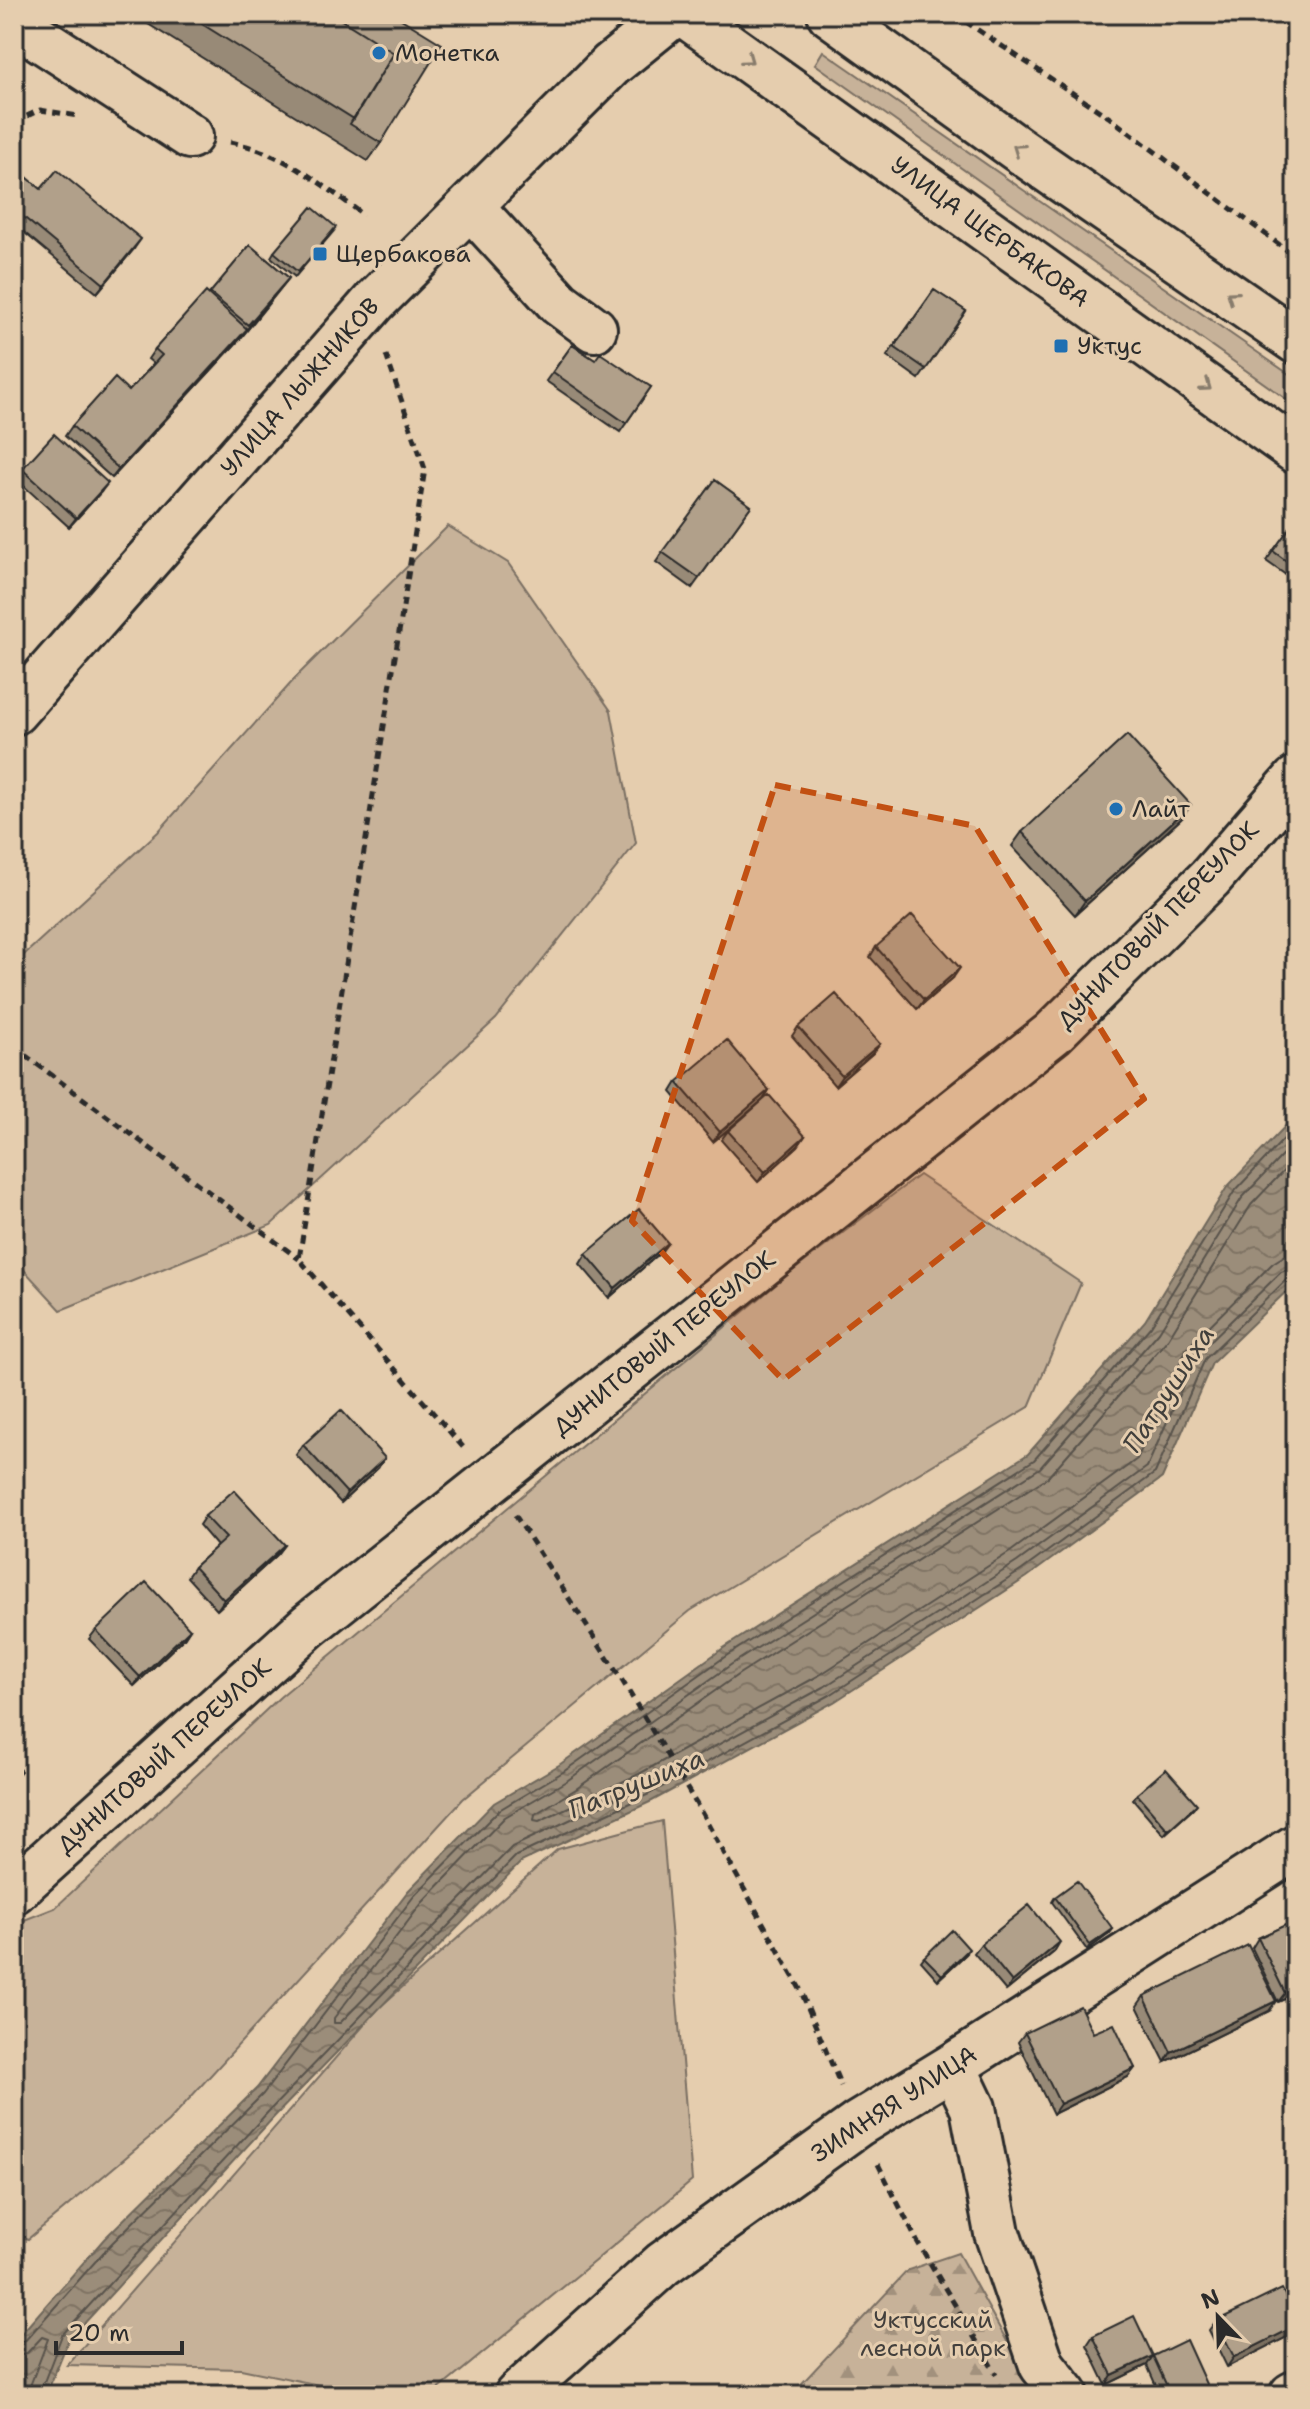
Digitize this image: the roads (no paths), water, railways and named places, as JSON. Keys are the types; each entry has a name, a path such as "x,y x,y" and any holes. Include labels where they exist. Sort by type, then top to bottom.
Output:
{"street":[{"name":"УЛИЦА ЛЫЖНИКОВ","path":"14,712 375,301 611,65 674,14"},
{"name":"УЛИЦА ЩЕРБАКОВА","path":"684,14 1296,451"},
{"path":"830,14 1016,148 1296,341"},
{"path":"14,22 190,136"},
{"path":"471,207 559,303 594,329"},
{"name":"ДУНИТОВЫЙ ПЕРЕУЛОК","path":"14,1891 308,1626 1053,1033 1210,878 1296,779"},
{"name":"ЗИМНЯЯ УЛИЦА","path":"517,2395 663,2264 858,2124 1296,1847"},
{"path":"953,2066 973,2108 997,2233 1042,2365 1066,2395"}],"water":[{"name":"Патрушиха","path":"1296,1115 1296,1282 1212,1363 1162,1478 1027,1577 834,1702 652,1801 521,1862 274,2117 68,2341 46,2395 14,2395 14,2342 104,2239 257,2088 408,1891 494,1803 559,1765 722,1649 1028,1454 1145,1321 1227,1187"}],"place":[{"name":"Монетка","path":"379,53"},
{"name":"Щербакова","path":"320,254"},
{"name":"Уктус","path":"1061,346"},
{"name":"Лайт","path":"1116,809"}],"park label":[{"name":"Уктусский лесной парк","path":"933,2334"}]}
